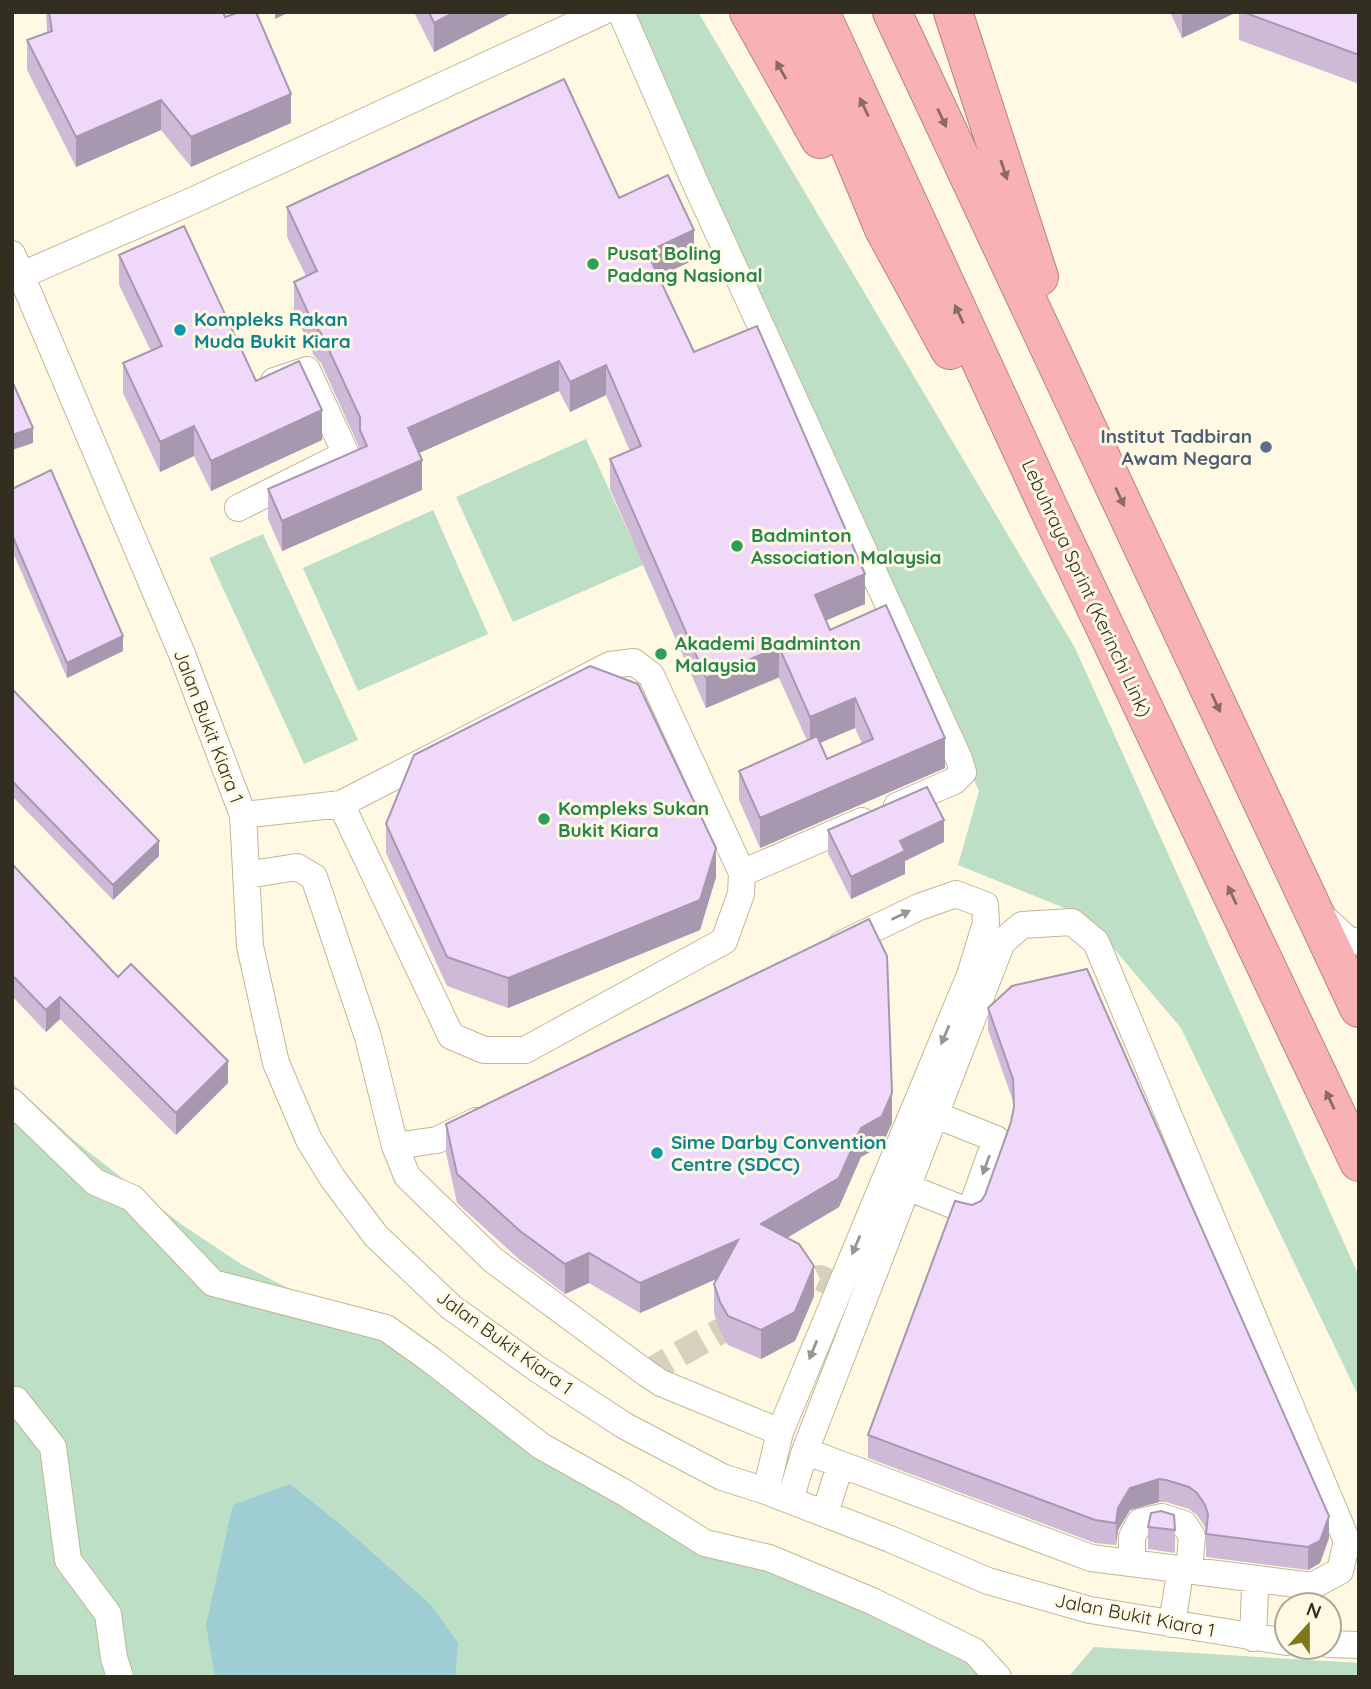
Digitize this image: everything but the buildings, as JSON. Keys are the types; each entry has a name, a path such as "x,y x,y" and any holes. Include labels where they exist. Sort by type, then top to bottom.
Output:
{"highway":[{"path":"748,12 830,157 884,229"},
{"path":"782,12 839,121 884,229 1003,449 1049,509"},
{"name":"Lebuhraya Sprint (Kerinchi Link)","path":"820,12 1049,509 1359,1162"},
{"path":"892,12 1359,1008"},
{"path":"953,12 1091,435"}],"street":[{"path":"17,264 194,200 601,12"},
{"path":"621,12 694,180 963,772 954,781 742,873"},
{"name":"Jalan Bukit Kiara 1","path":"17,264 182,654 243,815 250,946 276,1063 309,1140 333,1179 376,1236 451,1307 536,1368 625,1426 722,1477 825,1513 988,1581 1090,1610 1273,1640"},
{"path":"238,508 346,454 307,369 274,381"},
{"path":"243,815 341,804 610,665 634,662 651,675 742,873 741,894 724,942 525,1050 484,1050 450,1036 341,804"},
{"path":"246,876 297,867 314,877 368,1037 395,1146 407,1176 494,1260 661,1383 779,1432"},
{"path":"778,1495 779,1432 970,975 986,923 985,905 956,894 919,907 820,955"},
{"path":"1311,905 1348,939 1359,942"},
{"path":"778,1495 805,1451 1002,942 1022,925 1072,922 1096,942 1348,1541 1340,1571 1312,1586 1183,1578 1132,1563 1091,1558 805,1451"},
{"path":"12,1102 95,1182 132,1198 213,1283 386,1328 541,1446 625,1493 705,1544 769,1558 872,1601 974,1651 998,1677"},
{"path":"395,1146 437,1140 499,1110"},
{"path":"908,1186 970,1212 996,1139 936,1115"},
{"path":"12,1400 16,1400 53,1447 68,1560 108,1614 114,1658 120,1677"},
{"path":"825,1513 840,1466"},
{"path":"1132,1563 1132,1537 1140,1522 1163,1517 1184,1524 1192,1536 1172,1624"},
{"path":"1253,1638 1255,1589"}],"green space":[{"path":"634,12 698,12 1075,648 1359,1276 1359,1397 1181,1028 1087,917 958,865 979,791 773,332"},
{"path":"615,416 865,604 815,625 810,747 779,678 706,708 643,565 513,622 456,497 586,439 633,542 641,476"},
{"path":"433,510 488,634 358,691 303,568"},
{"path":"263,534 358,740 304,764 209,558"},
{"path":"12,1083 76,1142 181,1224 241,1264 288,1288 367,1318 525,1424 712,1538 1010,1677 12,1677"},
{"path":"1094,1647 1273,1658 1273,1661 1359,1663 1359,1677 1068,1677"}],"water":[{"path":"290,1484 346,1529 432,1606 458,1643 455,1677 215,1677 206,1625 233,1505"}],"tunnel":[{"path":"785,1296 820,1278 839,1286"},
{"path":"646,1373 751,1314"}],"place":[{"name":"Pusat Boling Padang Nasional","path":"593,264"},
{"name":"Kompleks Rakan Muda Bukit Kiara","path":"180,330"},
{"name":"Institut Tadbiran Awam Negara","path":"1266,447"},
{"name":"Badminton Association Malaysia","path":"737,546"},
{"name":"Akademi Badminton Malaysia","path":"661,654"},
{"name":"Kompleks Sukan Bukit Kiara","path":"544,819"},
{"name":"Sime Darby Convention Centre (SDCC)","path":"657,1153"}]}
